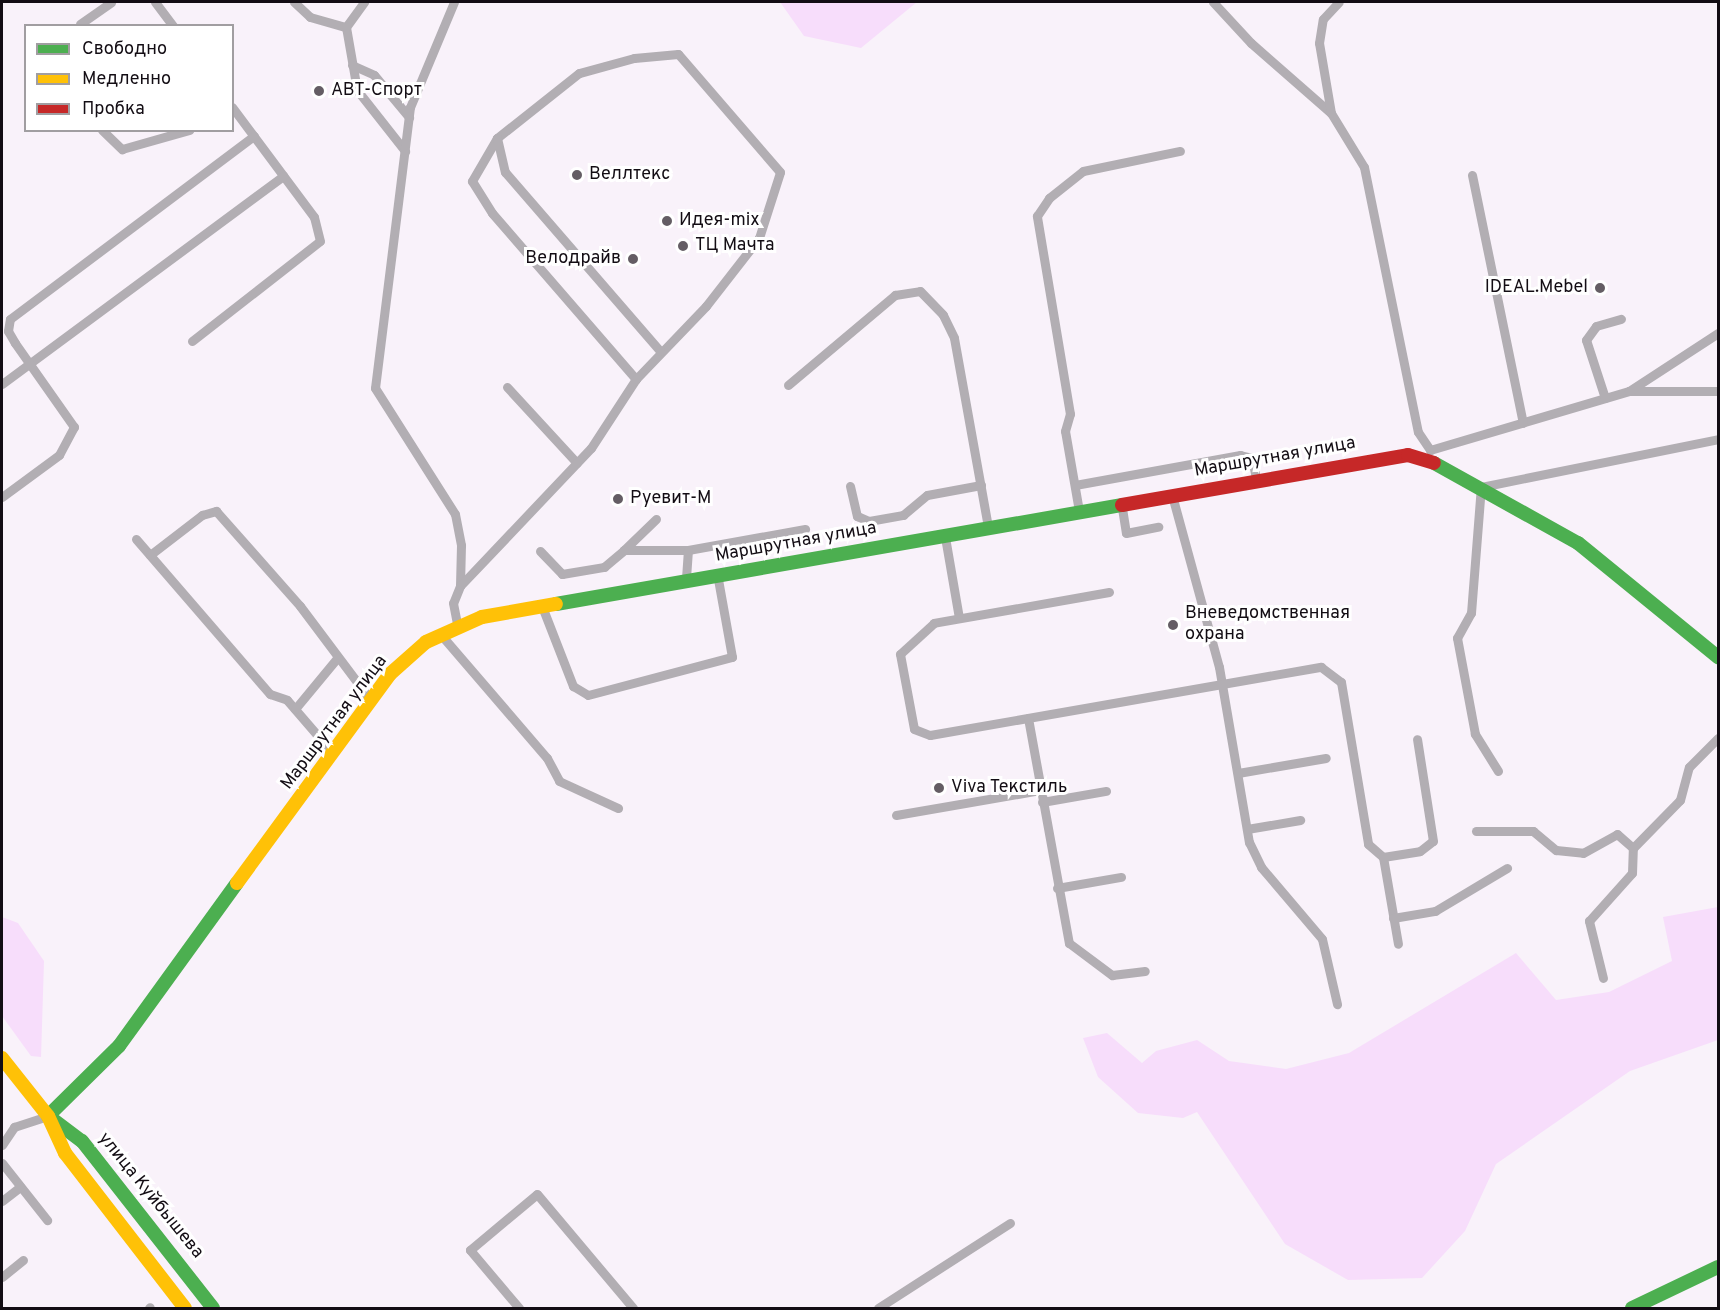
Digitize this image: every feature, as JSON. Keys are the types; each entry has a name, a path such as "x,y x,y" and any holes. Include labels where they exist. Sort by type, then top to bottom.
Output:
{"street":[{"name":"Маршрутная улица","path":"48,1116 119,1046 390,674 441,635 458,627 542,607 1257,478 1400,455 1428,454 1578,543 1719,657"},
{"name":"улица Куйбышева","path":"2,1058 48,1116 65,1153 185,1308"},
{"name":"улица Куйбышева","path":"48,1116 82,1141 213,1308"},
{"path":"1632,1308 1719,1267"}],"lane":[{"path":"80,24 111,2"},
{"path":"155,2 172,24"},
{"path":"294,2 310,17 346,27"},
{"path":"364,2 346,27 357,90 405,151"},
{"path":"454,2 409,117 375,388 451,504 460,537 460,586"},
{"path":"1214,2 1251,44 1331,113 1364,167 1418,432 1428,454 1629,391 1719,391"},
{"path":"1331,113 1318,43 1323,19 1340,2"},
{"path":"458,627 453,603 460,586 577,463 636,379 748,254 780,172 678,54 634,58 579,73 497,138 472,181 492,213 636,379"},
{"path":"352,65 374,75 409,117"},
{"path":"192,341 320,241 314,217 234,110"},
{"path":"104,132 122,149 182,132"},
{"path":"2,497 72,439 68,415 8,331 10,319 23,306 254,136"},
{"path":"497,138 505,172 660,351"},
{"path":"1079,510 1065,431 1071,414 1037,216 1049,198 1083,171 1180,151"},
{"path":"1472,175 1523,423"},
{"path":"2,384 283,176"},
{"path":"788,385 895,295 921,291 952,332 988,527"},
{"path":"1605,398 1586,340 1596,326 1621,319"},
{"path":"1629,391 1719,333"},
{"path":"507,387 577,463"},
{"path":"1498,771 1475,734 1457,638 1471,613 1481,487 1719,439"},
{"path":"1075,485 1240,455 1252,458 1257,478"},
{"path":"850,486 857,516 869,521 903,515 927,495 981,485"},
{"path":"1172,494 1222,684 1247,829 1261,867 1322,939 1337,1004"},
{"path":"1121,503 1126,533 1158,527"},
{"path":"150,555 202,515 216,511 371,700"},
{"path":"540,551 562,574 604,567 656,519"},
{"path":"624,550 688,550 805,529"},
{"path":"944,535 959,618"},
{"path":"136,539 270,694 295,709 333,753"},
{"path":"685,581 688,550"},
{"path":"542,607 573,686 588,695 732,657 717,575"},
{"path":"1109,591 934,623 900,654 914,729 930,735 1320,667 1341,682 1368,844 1383,857 1398,944"},
{"path":"441,635 462,666 547,758 559,781 618,808"},
{"path":"295,709 338,657"},
{"path":"1028,718 1064,930 1079,954 1112,975 1145,971"},
{"path":"1603,978 1589,921 1632,873 1633,848 1680,800 1689,767 1719,738"},
{"path":"1383,857 1420,851 1433,841 1417,739"},
{"path":"1238,773 1326,758"},
{"path":"896,815 1040,790"},
{"path":"1042,802 1106,791"},
{"path":"1247,829 1300,819"},
{"path":"1476,831 1533,831 1556,850 1583,853 1617,834 1633,848"},
{"path":"1394,918 1436,911 1506,868"},
{"path":"1057,888 1121,877"},
{"path":"2,1130 48,1116"},
{"path":"2,1145 14,1126"},
{"path":"2,1163 47,1220"},
{"path":"2,1201 20,1186"},
{"path":"519,1308 470,1250 537,1194 633,1308"},
{"path":"878,1308 1010,1223"},
{"path":"2,1277 23,1260"}],"shaded area":[{"path":"780,2 917,2 861,48 804,36"},
{"path":"1718,907 1718,1040 1630,1071 1496,1164 1465,1231 1422,1278 1348,1280 1285,1244 1197,1112 1183,1118 1138,1113 1098,1077 1083,1038 1107,1033 1142,1063 1156,1051 1197,1040 1229,1061 1286,1069 1349,1053 1516,953 1556,1000 1609,992 1672,961 1663,917"},
{"path":"2,917 18,923 44,961 41,1057 31,1056 2,1016"}],"traffic: fast":[{"path":"1434,463 1578,543 1718,657"},
{"path":"556,604 1122,505"},
{"path":"48,1116 119,1046 237,883"},
{"path":"51,1118 82,1141 213,1308"},
{"path":"1632,1308 1718,1267"}],"traffic: slow":[{"path":"237,883 390,674 426,642 482,617 556,604"},
{"path":"2,1058 48,1116 65,1153 185,1308"}],"traffic: jam":[{"path":"1122,505 1408,455 1434,463"}],"place":[{"name":"АВТ-Спорт","path":"319,91"},
{"name":"Веллтекс","path":"577,175"},
{"name":"Идея-mix","path":"667,221"},
{"name":"ТЦ Мачта","path":"683,246"},
{"name":"Велодрайв","path":"633,259"},
{"name":"IDEAL.Mebel","path":"1600,288"},
{"name":"Руевит-М","path":"618,499"},
{"name":"Вневедомственная охрана","path":"1173,625"},
{"name":"Viva Текстиль","path":"939,788"}]}
